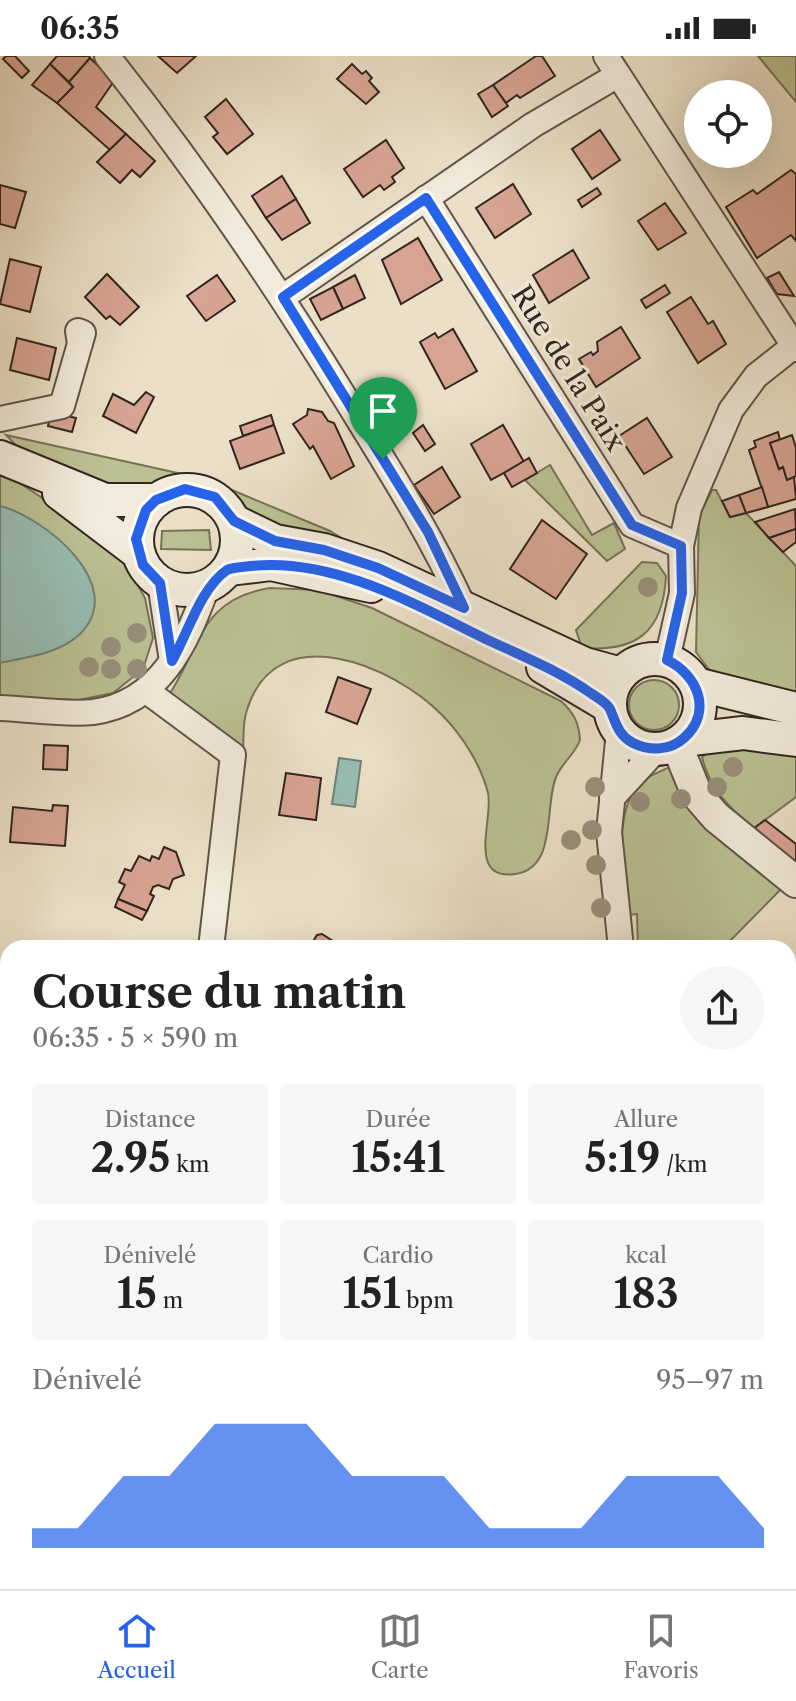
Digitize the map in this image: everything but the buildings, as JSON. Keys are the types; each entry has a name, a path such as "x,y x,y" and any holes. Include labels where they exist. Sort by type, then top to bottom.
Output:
{"main road":[{"path":"0,457 105,500 156,500"},
{"path":"31,471 138,553"},
{"path":"218,578 238,544 234,521 226,508 200,491 170,492 156,500 139,524 138,553 143,565 160,583 175,589 218,578 271,564 374,587 572,681 614,719 630,741 672,744 743,733 796,740"},
{"path":"234,521 275,541 324,550 378,568 585,664 621,674"},
{"path":"614,719 613,687 621,674 642,661 667,660 689,673 696,684 699,714 672,744"},
{"path":"696,684 796,709"}],"street":[{"path":"107,56 180,147 283,297 428,532 464,608"},
{"path":"283,297 533,125 612,66 795,348 756,376 731,410 689,508 681,546 682,593 667,660"},
{"name":"Rue de la Paix","path":"426,198 632,525 681,546"},
{"path":"0,419 62,406 80,344"},
{"path":"0,708 92,712 148,692 172,661 218,578"},
{"path":"160,583 172,661"},
{"path":"148,692 233,755 212,940"},
{"path":"614,719 609,832 620,940"},
{"path":"612,798 672,744 697,795 716,817 796,882"}],"green space":[{"path":"758,56 796,56 796,102"},
{"path":"6,435 182,474 126,492 25,455"},
{"path":"550,465 592,535 614,523 625,549 607,561 525,480"},
{"path":"0,470 103,538 121,555 145,598 153,638 143,669 113,693 79,700 0,697"},
{"path":"220,485 330,531 364,552 250,523"},
{"path":"712,490 716,490 730,517 746,513 796,566 796,698 713,675 696,652 699,516"},
{"path":"209,530 211,550 161,549 162,531"},
{"path":"642,562 657,563 666,576 664,596 652,625 632,642 582,648 576,630"},
{"path":"270,588 318,590 372,608 566,705 575,719 580,740 557,775 544,848 529,869 515,874 500,874 491,868 485,845 488,793 476,761 442,715 395,680 337,658 309,657 283,664 262,681 247,710 243,753 167,698 215,614 247,594"},
{"path":"654,680 672,687 679,705 672,723 654,730 636,723 629,705 636,687"},
{"path":"717,746 796,752 796,797 753,829 728,805 710,779 702,757"},
{"path":"674,765 688,806 701,824 783,887 731,940 638,940 637,914 628,915 622,829 625,812 639,781"}],"water":[{"path":"0,506 38,524 58,538 88,575 94,595 92,615 72,641 42,654 0,663"},
{"path":"339,758 361,761 355,807 332,804"}],"route":[{"path":"426,198 632,525 681,546 682,593 667,660 689,673 700,699 699,714 683,740 657,749 643,747 619,731 610,707 572,681 508,649 374,587 309,570 271,564 229,569 207,587 194,621 172,661 160,583 143,565 136,539 146,510 170,492 185,489 215,497 234,521 275,541 324,550 378,568 464,608 428,532 383,459 283,297 426,198"}]}
